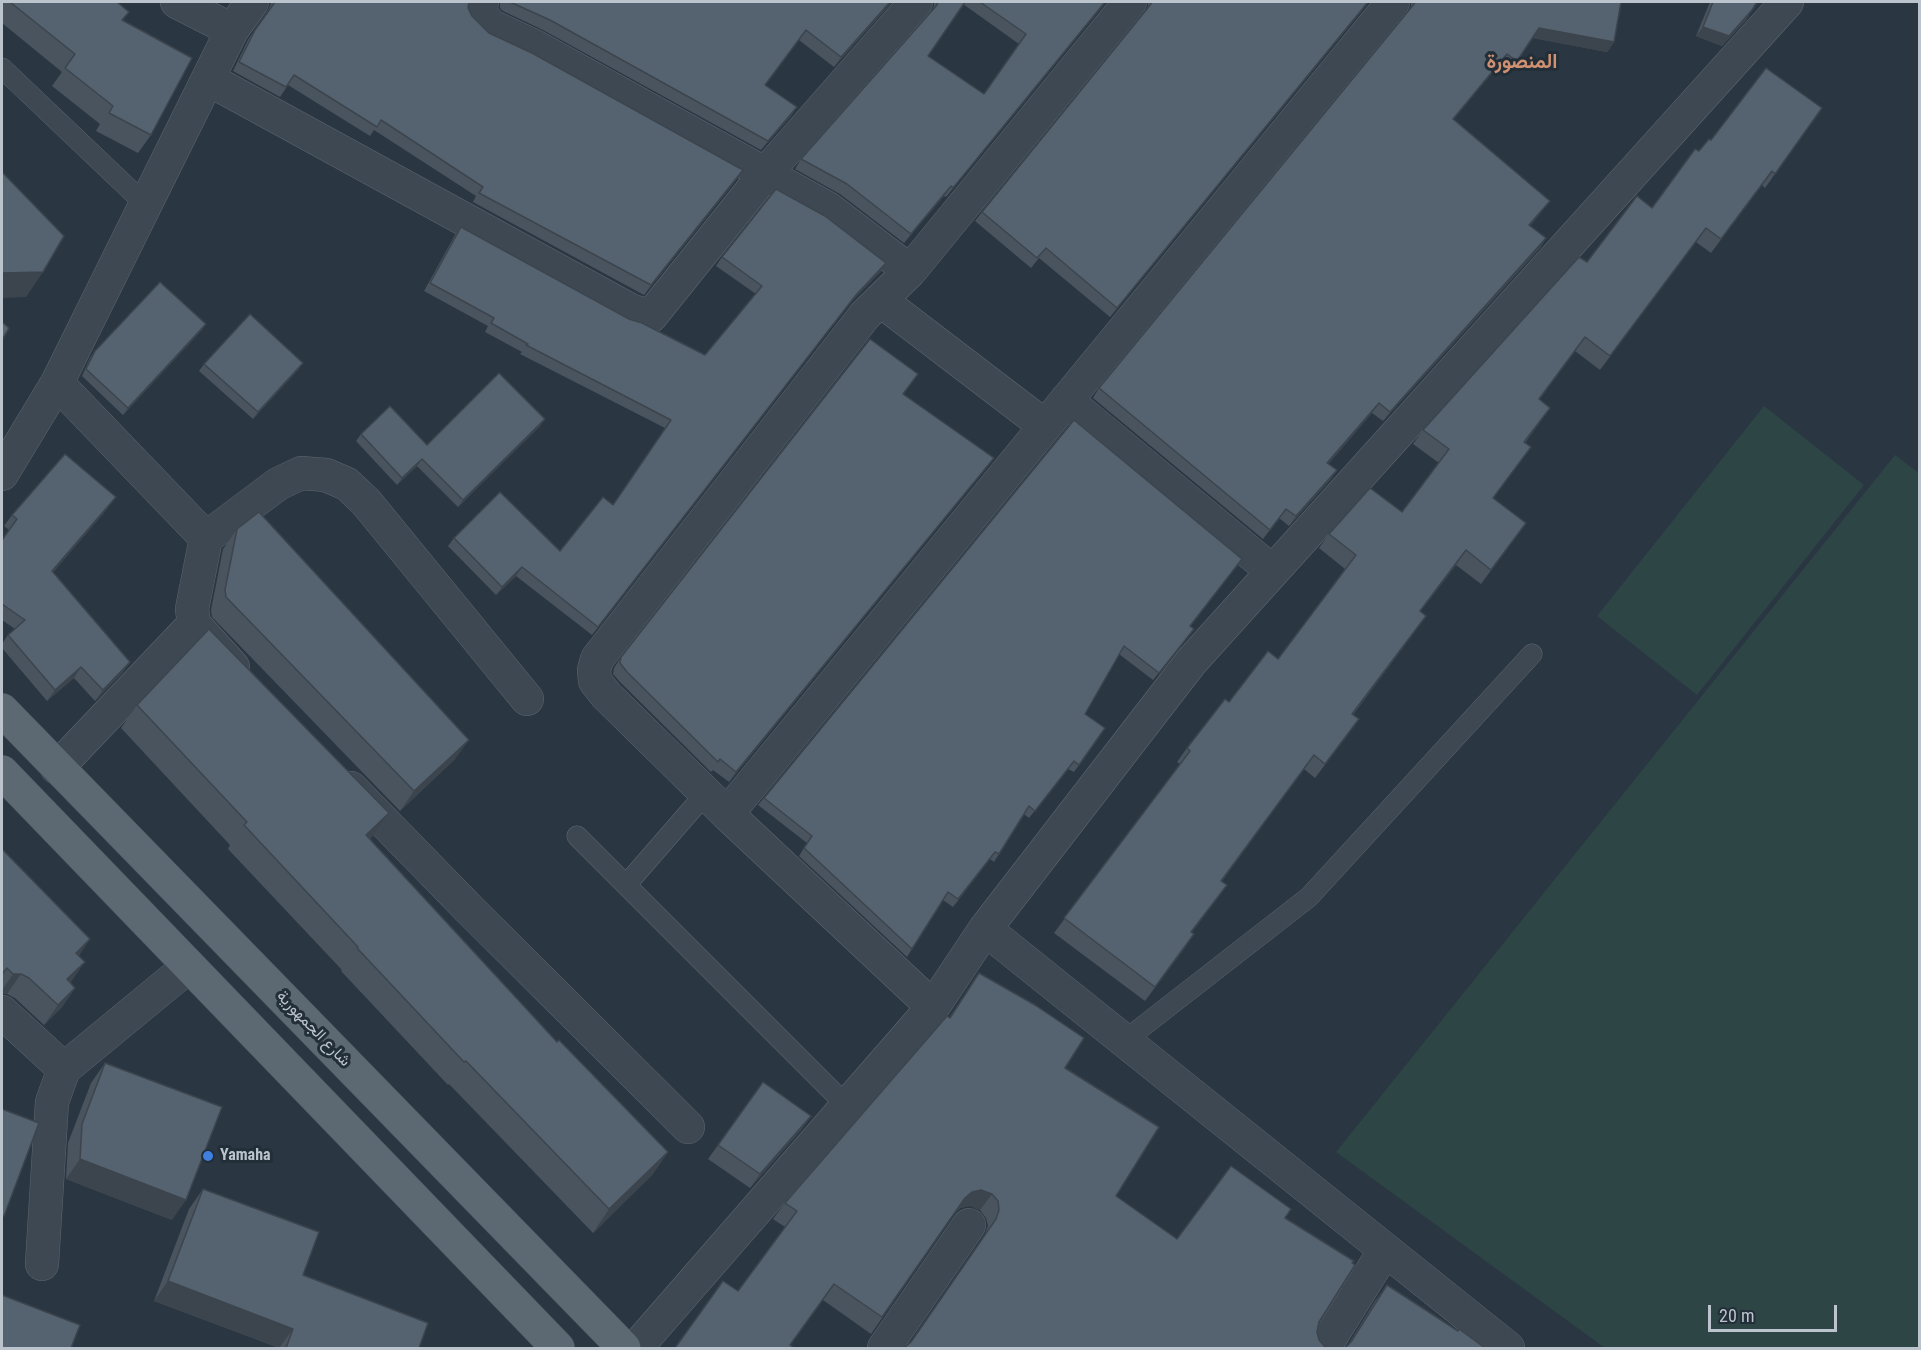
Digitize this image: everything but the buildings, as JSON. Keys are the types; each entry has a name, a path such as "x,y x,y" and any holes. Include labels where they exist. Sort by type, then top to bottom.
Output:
{"main road":[{"name":"شارع الجمهورية","path":"2,710 624,1348"},
{"path":"2,772 558,1348"}],"street":[{"path":"177,2 232,30"},
{"path":"2,474 57,383 232,30 252,2"},
{"path":"482,2 480,13 491,26 534,46 829,209 910,271"},
{"path":"208,79 632,311 651,316 765,174 916,2"},
{"path":"933,1007 606,695 595,681 594,670 597,659 865,315 910,271 1131,2"},
{"path":"717,803 1045,426 1393,2"},
{"path":"636,1348 933,1007 985,929 1191,662 1787,2"},
{"path":"880,300 1045,426"},
{"path":"57,383 206,538"},
{"path":"1066,400 1272,572"},
{"path":"254,688 194,624 192,609 206,538 278,484 301,472 326,475 347,484 366,502 527,699"},
{"path":"57,768 194,624"},
{"path":"328,765 688,1127"},
{"path":"985,929 1508,1348"},
{"path":"42,1264 52,1102 64,1069 189,966"},
{"path":"2,1012 64,1069"},
{"path":"884,1348 969,1225"},
{"path":"1324,1348 1385,1250"}],"lane":[{"path":"2,68 146,205"},
{"path":"1124,1041 1309,897 1532,654"},
{"path":"626,885 717,803"},
{"path":"577,836 847,1106"}],"green space":[{"path":"1764,406 1864,485 1697,695 1597,616"},
{"path":"1895,455 1920,474 1919,1348 1605,1348 1336,1152"}],"place":[{"name":"Yamaha","path":"208,1156"}],"district":[{"name":"المنصورة","path":"1522,63"}]}
